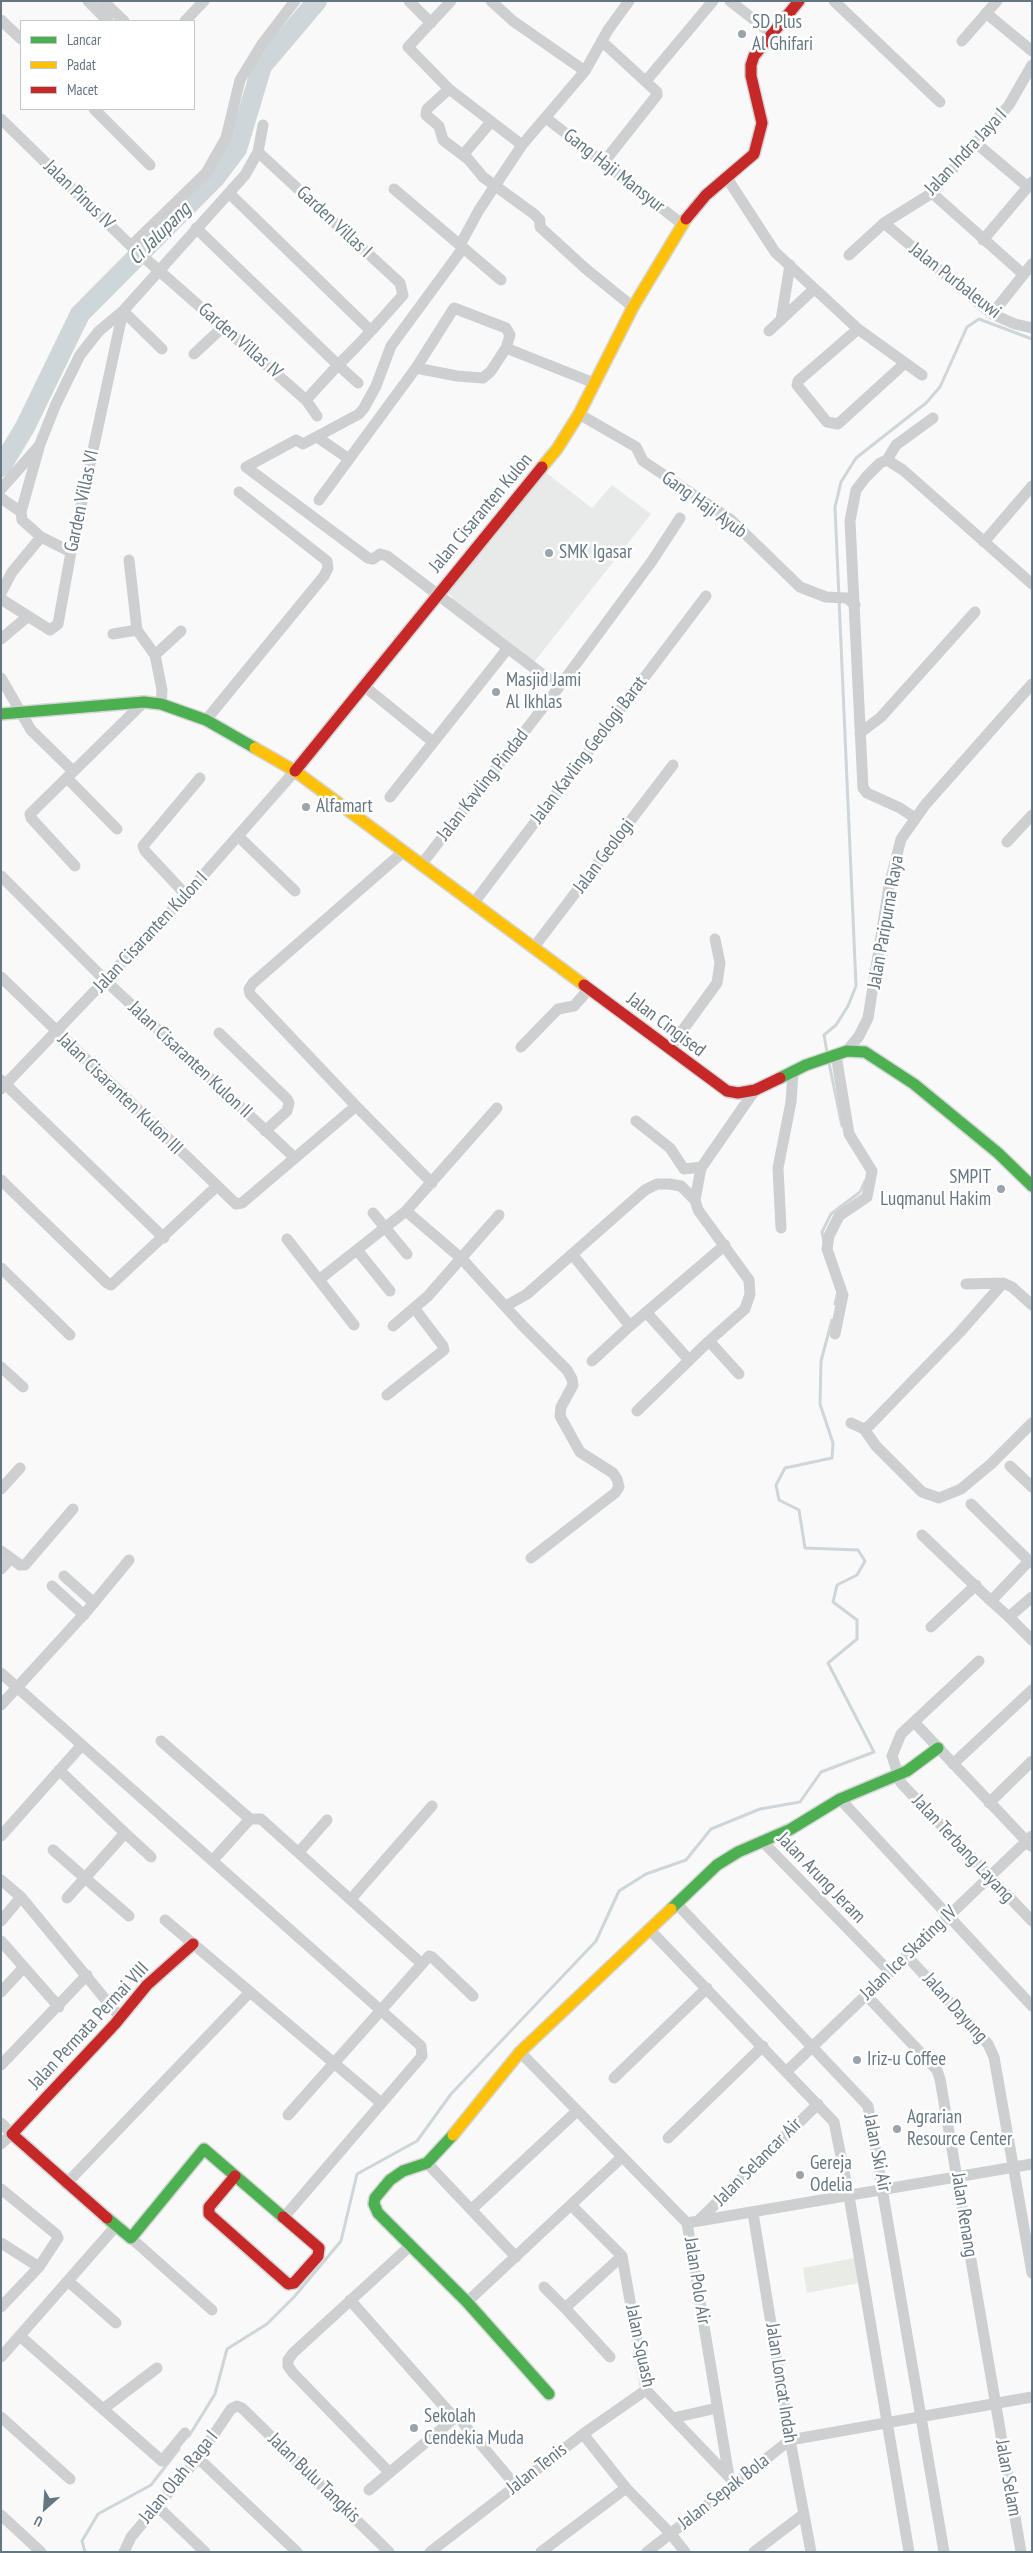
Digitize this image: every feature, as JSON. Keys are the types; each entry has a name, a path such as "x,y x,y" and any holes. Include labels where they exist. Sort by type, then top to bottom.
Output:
{"main road":[{"name":"Jalan Cisaranten Kulon","path":"295,771 436,595 557,449 579,414 634,307 682,224 706,195 754,154 761,134 762,123 751,76 751,65 754,56 771,33 799,1"},
{"path":"1,714 144,702 161,704 206,720 295,771"},
{"name":"Jalan Cingised","path":"295,771 727,1091 738,1094 754,1090 836,1055"},
{"path":"836,1055 865,1052 895,1070 998,1152 1032,1186"},
{"path":"762,1841 791,1829 840,1799 918,1764 938,1748"},
{"name":"Jalan Arung Jeram","path":"427,2163 452,2136 520,2052 717,1865 762,1841"},
{"name":"Jalan Permata Permai VIII","path":"12,2134 147,1985 194,1944"},
{"path":"12,2134 66,2184 131,2238 204,2148 235,2176 285,2216 319,2248 318,2256 294,2283 288,2284 209,2214 209,2207 235,2176"},
{"path":"427,2163 403,2171 390,2180 376,2198 374,2204 378,2213 467,2302 549,2394"}],"street":[{"path":"88,1 107,20"},
{"path":"103,1 123,20"},
{"path":"185,20 204,1"},
{"path":"133,247 206,173 226,138 240,80 262,44 295,1"},
{"path":"409,1 431,23"},
{"path":"451,1 408,47 449,89 490,123 522,146"},
{"path":"491,1 512,21 585,71"},
{"path":"559,687 383,554 374,560 368,558 246,467 296,440 303,444 364,408 376,386 391,346 461,247 495,185 522,146 585,71 608,30 629,1"},
{"path":"646,81 714,1"},
{"path":"730,1 771,33"},
{"path":"834,1 940,102"},
{"path":"962,41 997,1"},
{"path":"986,13 1032,51"},
{"path":"1,20 20,38"},
{"path":"604,162 657,95 657,92 646,81 611,49"},
{"name":"Jalan Indra Jaya I","path":"849,255 884,224 932,193 977,144 1009,105 1032,66"},
{"path":"449,89 425,112 438,126 443,140 463,155 483,177 540,220 540,227 586,269 634,307"},
{"path":"96,110 150,165"},
{"name":"Gang Haji Mansyur","path":"546,118 682,224"},
{"name":"Jalan Pinus IV","path":"1,119 156,268"},
{"path":"463,155 490,123"},
{"path":"71,552 41,537 22,520 21,512 40,444 56,404 80,355 99,331 123,310 156,268 230,194 245,175 258,152 262,125"},
{"path":"977,144 1030,185 983,240"},
{"name":"Garden Villas I","path":"258,152 400,283 403,295 371,331"},
{"path":"726,178 764,237 790,265 858,329 922,375"},
{"path":"394,189 501,280"},
{"path":"932,193 1023,274"},
{"path":"230,194 371,331 306,400"},
{"name":"Jalan Purbaleuwi","path":"884,224 992,314 1015,324 1032,328"},
{"path":"196,228 358,384"},
{"path":"992,314 1032,264"},
{"path":"781,320 790,265"},
{"name":"Garden Villas IV","path":"156,268 306,400 317,416"},
{"path":"769,331 814,289"},
{"path":"319,500 416,368 454,308 506,328 510,335 506,348 491,371 483,378 457,376 416,368"},
{"path":"123,310 162,349"},
{"name":"Garden Villas VI","path":"1,599 50,630 58,624 71,552 123,310"},
{"path":"194,354 224,326"},
{"path":"858,329 798,381 797,385 827,422 838,424 905,363"},
{"path":"506,348 594,383"},
{"name":"Gang Haji Ayub","path":"579,414 636,447 643,462 730,518 800,587 840,598 855,606"},
{"path":"915,818 900,808 864,790 850,521 856,490 866,477 874,468 887,460 896,445 933,418"},
{"path":"317,436 349,458"},
{"path":"1,489 40,444"},
{"path":"887,460 903,470 1032,584"},
{"path":"984,542 1032,486"},
{"path":"206,720 324,576 328,568 327,561 240,492"},
{"path":"1,498 21,512"},
{"name":"Jalan Kavling Pindad","path":"421,865 559,687 652,561 680,518"},
{"name":"Garden Villas VI","path":"1,593 12,572 41,537"},
{"path":"129,560 137,630 155,655 162,690 161,704"},
{"name":"Jalan Kavling Geologi Barat","path":"473,904 706,596"},
{"path":"860,733 882,717 976,612"},
{"path":"1,639 27,617"},
{"path":"114,634 137,630"},
{"path":"155,655 181,631"},
{"path":"390,797 508,648"},
{"path":"1,678 31,730 117,829"},
{"path":"364,686 433,742"},
{"name":"Jalan Paripurna Raya","path":"836,1055 859,1036 868,1018 894,859 901,839 915,818 1030,690"},
{"path":"75,866 31,818 30,814 144,702"},
{"name":"Jalan Geologi","path":"534,947 673,765"},
{"name":"Jalan Cisaranten Kulon I","path":"3,1084 106,981 239,837 295,771"},
{"path":"186,895 145,851 143,846 200,778"},
{"path":"1008,842 1032,815"},
{"path":"239,837 295,891"},
{"path":"403,852 253,983 249,989 250,994 432,1183"},
{"name":"Jalan Cisaranten Kulon II","path":"1,876 106,981 294,1158"},
{"path":"669,1049 717,983 720,963 715,939"},
{"name":"Jalan Cisaranten Kulon III","path":"1,977 55,1032 236,1204 242,1203 294,1158"},
{"path":"521,1047 558,1009 574,1006 589,988"},
{"path":"219,1033 289,1103 287,1110 265,1131"},
{"path":"835,1334 843,1295 827,1249 829,1236 839,1216 867,1197 872,1171 849,1134 836,1055"},
{"path":"781,1228 778,1168 791,1102 793,1072"},
{"path":"3,1084 164,1238"},
{"path":"681,1186 702,1167 754,1090"},
{"path":"294,1158 356,1106"},
{"path":"320,1279 406,1211 497,1108"},
{"path":"636,1121 670,1148 684,1169 702,1167"},
{"path":"637,1411 745,1309 750,1294 749,1280 698,1210 696,1200 702,1167"},
{"path":"1,1180 107,1283 115,1283 216,1187"},
{"path":"506,1306 527,1294 645,1190 657,1184 681,1186 696,1200"},
{"path":"406,1211 462,1259 523,1326 567,1370 572,1379 573,1386 561,1407 560,1416 580,1452 613,1473 618,1479 619,1487 615,1493 531,1558"},
{"path":"373,1213 407,1254"},
{"path":"393,1326 415,1309 462,1259 499,1215"},
{"path":"288,1239 354,1324"},
{"path":"592,1361 725,1245"},
{"path":"356,1250 390,1292"},
{"path":"572,1254 630,1326"},
{"path":"1,1268 70,1335"},
{"path":"864,1429 960,1332 1003,1283"},
{"path":"966,1284 1003,1283 1012,1287 1032,1305"},
{"path":"387,1395 444,1350 415,1309"},
{"path":"646,1312 689,1360"},
{"path":"709,1341 739,1374"},
{"path":"1,1367 23,1387"},
{"path":"850,1423 864,1429 876,1446 922,1492 939,1498 961,1489 991,1464 1032,1423"},
{"path":"1010,1466 1032,1487"},
{"path":"1,1489 20,1468"},
{"path":"971,1504 1031,1562 991,1600"},
{"path":"1,1569 6,1554 20,1565 25,1565 73,1509"},
{"path":"922,1535 1032,1640"},
{"path":"1,1705 84,1615 130,1560"},
{"path":"64,1576 94,1603"},
{"path":"931,1627 976,1585"},
{"path":"52,1586 84,1615"},
{"path":"1009,1617 1032,1597"},
{"path":"897,1775 892,1756 893,1748 901,1734 979,1661"},
{"path":"1,1673 421,2046 422,2056 380,2102 285,2216"},
{"path":"953,1764 1032,1690"},
{"path":"914,1722 989,1803 1030,1842"},
{"path":"161,1741 250,1819 261,1819 422,1964"},
{"path":"1,1836 81,1746"},
{"path":"989,1803 1032,1762"},
{"path":"60,1770 151,1857"},
{"name":"Jalan Terbang Layang","path":"897,1775 901,1783 988,1877 1032,1921"},
{"path":"840,1799 1032,2006"},
{"path":"351,1899 432,1806"},
{"path":"213,1860 250,1819"},
{"path":"299,1852 327,1820"},
{"path":"67,1898 125,1833"},
{"name":"Jalan Arung Jeram","path":"762,1841 889,1971"},
{"name":"Jalan Ice Skating IV","path":"787,2071 906,1954 988,1877 1030,1842"},
{"path":"52,1850 129,1916"},
{"path":"1,1880 21,1897 120,2017"},
{"path":"1,1921 21,1897"},
{"name":"Jalan Ski Air","path":"676,1903 868,2106 884,2190 944,2552"},
{"path":"165,1920 380,2102"},
{"name":"Jalan Ski Air","path":"649,1929 834,2122 849,2196 909,2552"},
{"path":"1,1941 59,2007"},
{"name":"Jalan Dayung","path":"906,1954 988,2044 994,2058 1032,2272"},
{"path":"288,2115 429,1956 473,1996"},
{"path":"1,1992 24,1967"},
{"path":"4,2059 59,2007 87,1975"},
{"path":"614,2078 707,1988"},
{"path":"66,2184 250,1992"},
{"name":"Jalan Renang","path":"866,1995 937,2070 958,2178 995,2403"},
{"path":"668,2138 763,2046"},
{"name":"Jalan Polo Air","path":"520,2052 687,2223 732,2481"},
{"name":"Jalan Selancar Air","path":"699,2220 818,2104"},
{"path":"472,2209 577,2111"},
{"path":"1,2123 12,2134 1,2144"},
{"path":"467,2302 622,2157"},
{"path":"427,2163 516,2257"},
{"path":"687,2223 1032,2164"},
{"path":"1,2189 56,2234 57,2242 39,2267 1,2307"},
{"path":"565,2308 622,2256 571,2206"},
{"name":"Jalan Loncat Indah","path":"753,2213 790,2440 811,2552"},
{"path":"1,2357 116,2226"},
{"path":"131,2238 212,2310"},
{"path":"1,2244 39,2267"},
{"path":"389,2472 288,2366 288,2360 293,2353 410,2246"},
{"name":"Jalan Squash","path":"622,2256 646,2390 732,2481"},
{"path":"68,2281 116,2323"},
{"path":"544,2287 610,2357"},
{"path":"350,2300 513,2488"},
{"path":"20,2336 162,2461 185,2433"},
{"path":"103,2409 157,2368"},
{"name":"Jalan Tenis","path":"430,2552 584,2434 646,2390"},
{"name":"Jalan Sepak Bola","path":"647,2552 671,2534 732,2481 790,2440 1032,2397"},
{"name":"Jalan Selam","path":"995,2403 1020,2552"},
{"name":"Jalan Olah Raga I","path":"124,2552 131,2538 198,2458 232,2409 237,2406"},
{"name":"Jalan Bulu Tangkis","path":"237,2406 242,2408 389,2552"},
{"path":"673,2418 718,2408"},
{"path":"369,2490 452,2416"},
{"path":"1,2417 70,2479"},
{"path":"584,2434 626,2488 671,2534 685,2552"},
{"path":"198,2458 297,2552"},
{"path":"540,2552 626,2488"},
{"path":"157,2506 205,2552"},
{"path":"754,2552 804,2514"},
{"path":"1,2515 41,2552"}],"shaded area":[{"name":"SMK Igasar","path":"545,472 592,508 612,485 651,514 531,666 448,603 453,597 446,592"},
{"path":"854,2258 859,2283 807,2293 803,2268"}],"waterway":[{"name":"Ci Jalupang","path":"1,467 25,427 80,314 215,178 237,149 262,66 317,1"},
{"path":"827,1052 824,1035 836,1025 848,1006 856,986 835,507 841,482 856,458 926,403 940,387 967,327 979,319 1032,339"},
{"path":"829,1063 842,1126"},
{"path":"824,1242 822,1232 831,1214 860,1192 865,1181"},
{"path":"835,1304 838,1291"},
{"path":"189,2436 215,2394 227,2349 267,2324 294,2297 341,2241 357,2174 417,2141 451,2094 596,1941 619,1891 646,1874 686,1860 711,1829 760,1809 800,1802 821,1772 874,1752 828,1663 857,1639 857,1620 833,1602 837,1585 857,1575 865,1561 858,1550 805,1548 799,1510 779,1500 776,1485 785,1468 832,1458 833,1443 820,1404 821,1361 832,1320"},
{"path":"85,2552 82,2541 98,2514 151,2485 179,2449"}],"traffic: fast":[{"path":"1,714 144,702 161,704 206,720 255,748"},
{"path":"780,1078 806,1065 847,1051 865,1052 914,1084 998,1153 1032,1186"},
{"path":"671,1909 717,1865 738,1852 791,1829 840,1799 907,1771 938,1748"},
{"path":"453,2135 427,2163 403,2171 390,2180 375,2198 374,2204 378,2213 467,2302 549,2394"},
{"path":"107,2218 131,2238 204,2149 283,2217"}],"traffic: slow":[{"path":"542,467 557,449 579,414 633,307 686,219"},
{"path":"255,748 295,771 584,985"},
{"path":"453,2135 520,2052 671,1909"}],"traffic: jam":[{"path":"686,219 706,195 754,154 762,123 751,76 751,65 754,56 799,1"},
{"path":"295,771 542,467"},
{"path":"584,985 727,1091 738,1093 755,1090 780,1078"},
{"path":"107,2218 12,2134 115,2024 147,1985 193,1944"},
{"path":"235,2176 209,2207 209,2214 288,2284 294,2283 318,2256 319,2248 283,2217"}],"place":[{"name":"SD Plus Al Ghifari","path":"742,34"},
{"name":"SMK Igasar","path":"549,553"},
{"name":"Masjid Jami Al Ikhlas","path":"496,692"},
{"name":"Alfamart","path":"306,807"},
{"name":"SMPIT Luqmanul Hakim","path":"1001,1189"},
{"name":"Iriz-u Coffee","path":"857,2060"},
{"name":"Agrarian Resource Center","path":"897,2129"},
{"name":"Gereja Odelia","path":"800,2175"},
{"name":"Sekolah Cendekia Muda","path":"414,2428"}]}
